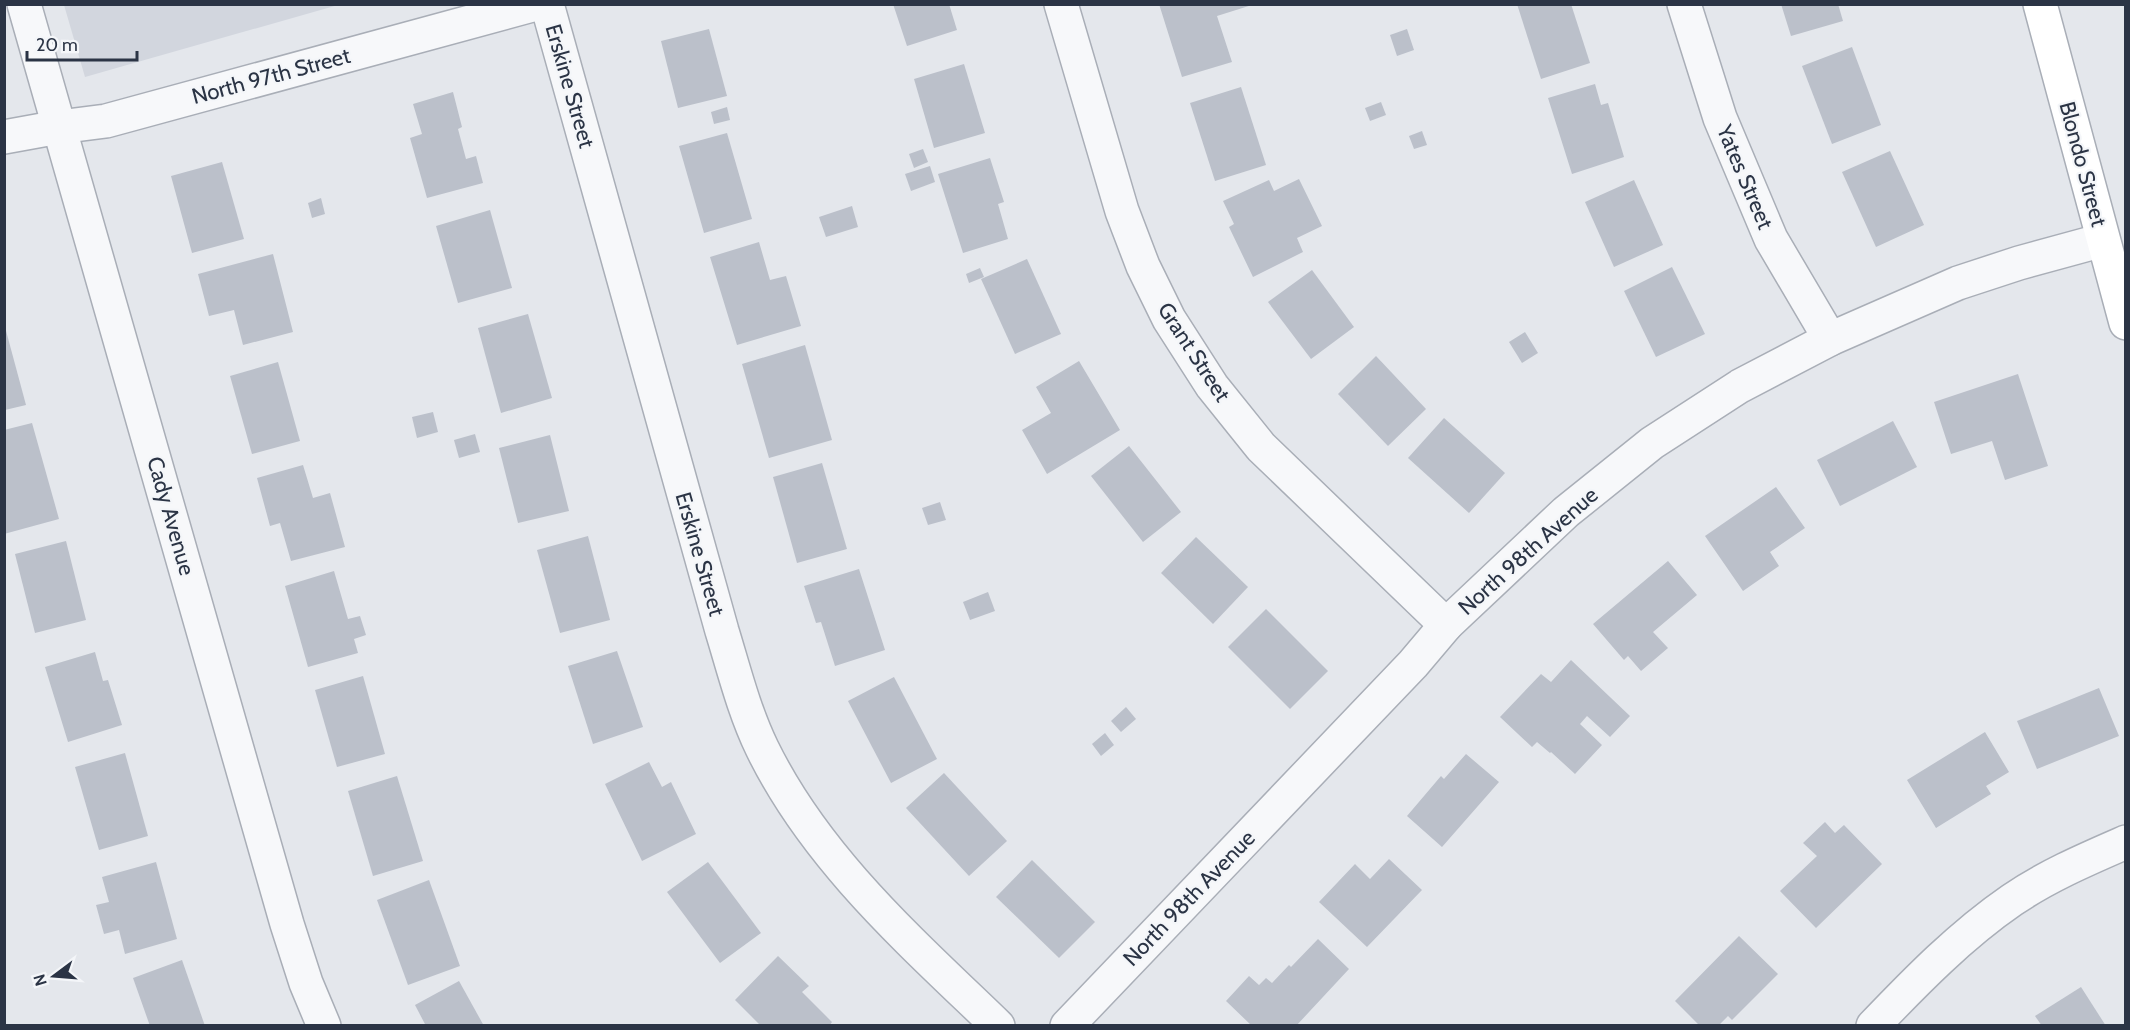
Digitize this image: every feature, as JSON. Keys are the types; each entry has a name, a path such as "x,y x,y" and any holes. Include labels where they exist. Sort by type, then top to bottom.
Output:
{"main road":[{"name":"Blondo Street","path":"2040,4 2126,323"}],"street":[{"name":"Cady Avenue","path":"24,4 287,924 306,983 324,1026"},
{"name":"North 97th Street","path":"4,137 106,121 536,4"},
{"name":"Erskine Street","path":"547,4 722,631 743,700 761,747 803,816 861,890 998,1026"},
{"name":"Grant Street","path":"1060,4 1122,211 1143,266 1169,319 1212,386 1261,447 1446,625"},
{"name":"Yates Street","path":"1684,4 1720,118 1772,239 1830,339"},
{"name":"North 98th Avenue","path":"1067,1026 1413,664 1446,625 1566,512 1652,443 1740,386 1830,339 1958,283 2019,263 2103,240"},
{"path":"1873,1026 1918,979 1978,925 2013,899 2067,868 2126,842"}],"shaded area":[{"path":"64,4 338,5 85,77"}],"building":[{"path":"893,4 949,4 957,30 907,46"},
{"path":"1159,4 1252,4 1217,16 1232,62 1182,77"},
{"path":"1517,4 1571,4 1590,63 1541,79"},
{"path":"1781,4 1838,4 1843,21 1791,36"},
{"path":"709,29 727,96 678,108 661,41"},
{"path":"1407,29 1414,50 1397,56 1390,35"},
{"path":"1852,47 1881,125 1832,144 1802,66"},
{"path":"964,64 985,133 934,148 914,79"},
{"path":"1595,84 1601,105 1608,103 1624,157 1572,174 1548,98"},
{"path":"1241,87 1266,165 1215,181 1190,103"},
{"path":"453,92 462,127 458,129 466,159 476,156 483,183 427,198 410,138 422,134 413,104"},
{"path":"1381,102 1386,115 1370,121 1365,108"},
{"path":"727,107 730,120 714,124 711,112"},
{"path":"1422,131 1427,145 1414,149 1409,136"},
{"path":"727,133 752,219 704,233 679,146"},
{"path":"923,149 928,162 914,168 909,154"},
{"path":"1890,151 1924,225 1876,247 1842,172"},
{"path":"990,158 1004,202 998,204 1008,239 963,253 938,174"},
{"path":"222,162 244,239 192,253 171,176"},
{"path":"930,166 935,182 911,191 905,174"},
{"path":"1299,179 1322,226 1297,238 1303,252 1253,277 1229,227 1234,224 1223,201 1269,180 1274,191"},
{"path":"1634,180 1663,245 1614,267 1585,202"},
{"path":"321,198 325,214 312,218 308,203"},
{"path":"852,206 858,227 826,237 819,217"},
{"path":"490,210 512,288 458,303 436,226"},
{"path":"759,242 770,280 786,276 801,326 737,345 710,257"},
{"path":"273,254 293,332 243,345 234,310 209,316 198,274"},
{"path":"1027,259 1061,334 1015,354 981,279"},
{"path":"1672,267 1705,334 1656,357 1624,291"},
{"path":"980,268 984,277 969,283 966,274"},
{"path":"1312,270 1354,327 1311,359 1268,302"},
{"path":"528,314 552,398 501,413 478,328"},
{"path":"5,327 26,405 5,410"},
{"path":"1525,332 1538,353 1522,363 1509,342"},
{"path":"805,345 832,440 769,458 742,364"},
{"path":"1376,356 1426,409 1388,446 1338,394"},
{"path":"1079,361 1120,430 1047,474 1022,430 1051,413 1036,387"},
{"path":"278,362 300,441 252,454 230,376"},
{"path":"2018,374 2048,466 2005,480 1992,441 1951,454 1934,402"},
{"path":"433,412 438,432 417,438 412,417"},
{"path":"1444,418 1505,473 1469,513 1408,458"},
{"path":"1893,421 1917,467 1840,506 1817,460"},
{"path":"32,423 59,519 4,534 4,430"},
{"path":"475,434 480,452 459,458 454,440"},
{"path":"550,435 569,511 518,523 499,448"},
{"path":"1129,446 1181,512 1143,542 1091,476"},
{"path":"822,463 847,549 797,563 773,477"},
{"path":"303,465 313,498 330,493 345,547 291,561 280,523 270,526 257,478"},
{"path":"1776,487 1805,528 1770,552 1779,566 1743,591 1705,536"},
{"path":"940,502 946,520 928,525 922,508"},
{"path":"588,536 610,620 560,633 537,550"},
{"path":"1196,537 1248,587 1213,624 1161,573"},
{"path":"66,541 86,620 35,633 15,554"},
{"path":"1668,561 1697,595 1653,632 1668,648 1641,671 1628,656 1624,660 1593,624"},
{"path":"859,569 885,650 835,666 821,622 816,623 804,586"},
{"path":"334,571 348,619 360,616 366,635 354,639 358,653 308,667 285,586"},
{"path":"988,592 995,611 970,620 963,602"},
{"path":"1266,609 1328,671 1290,709 1228,647"},
{"path":"617,651 643,727 593,744 568,666"},
{"path":"95,652 103,681 108,680 122,725 68,742 45,667"},
{"path":"1571,660 1630,716 1610,737 1587,716 1580,724 1602,745 1575,774 1537,742 1532,747 1500,717 1541,674 1551,682"},
{"path":"363,676 385,754 337,767 315,690"},
{"path":"894,677 937,759 891,783 848,701"},
{"path":"2099,688 2119,736 2037,769 2017,721"},
{"path":"1126,707 1136,719 1121,732 1111,721"},
{"path":"1985,732 2009,772 1986,786 1991,794 1936,828 1907,780"},
{"path":"1105,733 1114,745 1101,756 1092,744"},
{"path":"125,753 148,836 99,850 75,767"},
{"path":"1466,754 1499,782 1442,847 1407,816 1441,776 1444,779"},
{"path":"649,762 662,787 671,782 696,834 642,861 605,784"},
{"path":"944,773 1007,841 969,876 906,808"},
{"path":"397,776 423,861 373,876 348,791"},
{"path":"1825,822 1835,833 1844,825 1882,864 1816,928 1780,891 1817,856 1803,843"},
{"path":"1389,859 1422,890 1367,947 1319,902 1355,864 1370,879"},
{"path":"1032,860 1095,922 1059,958 996,897"},
{"path":"156,862 177,939 125,954 119,930 104,934 96,905 109,902 102,877"},
{"path":"708,862 761,933 720,963 667,892"},
{"path":"429,880 460,966 408,985 377,900"},
{"path":"1739,936 1778,974 1732,1020 1728,1016 1718,1026 1700,1026 1675,1001"},
{"path":"1318,939 1349,969 1296,1026 1252,1026 1226,1001 1249,976 1259,985 1266,978 1272,983"},
{"path":"778,956 809,986 802,992 832,1022 829,1026 761,1026 735,1000"},
{"path":"182,960 205,1026 150,1026 133,978"},
{"path":"459,981 484,1026 426,1026 415,1005"},
{"path":"2081,987 2106,1026 2042,1026 2035,1016"}]}
